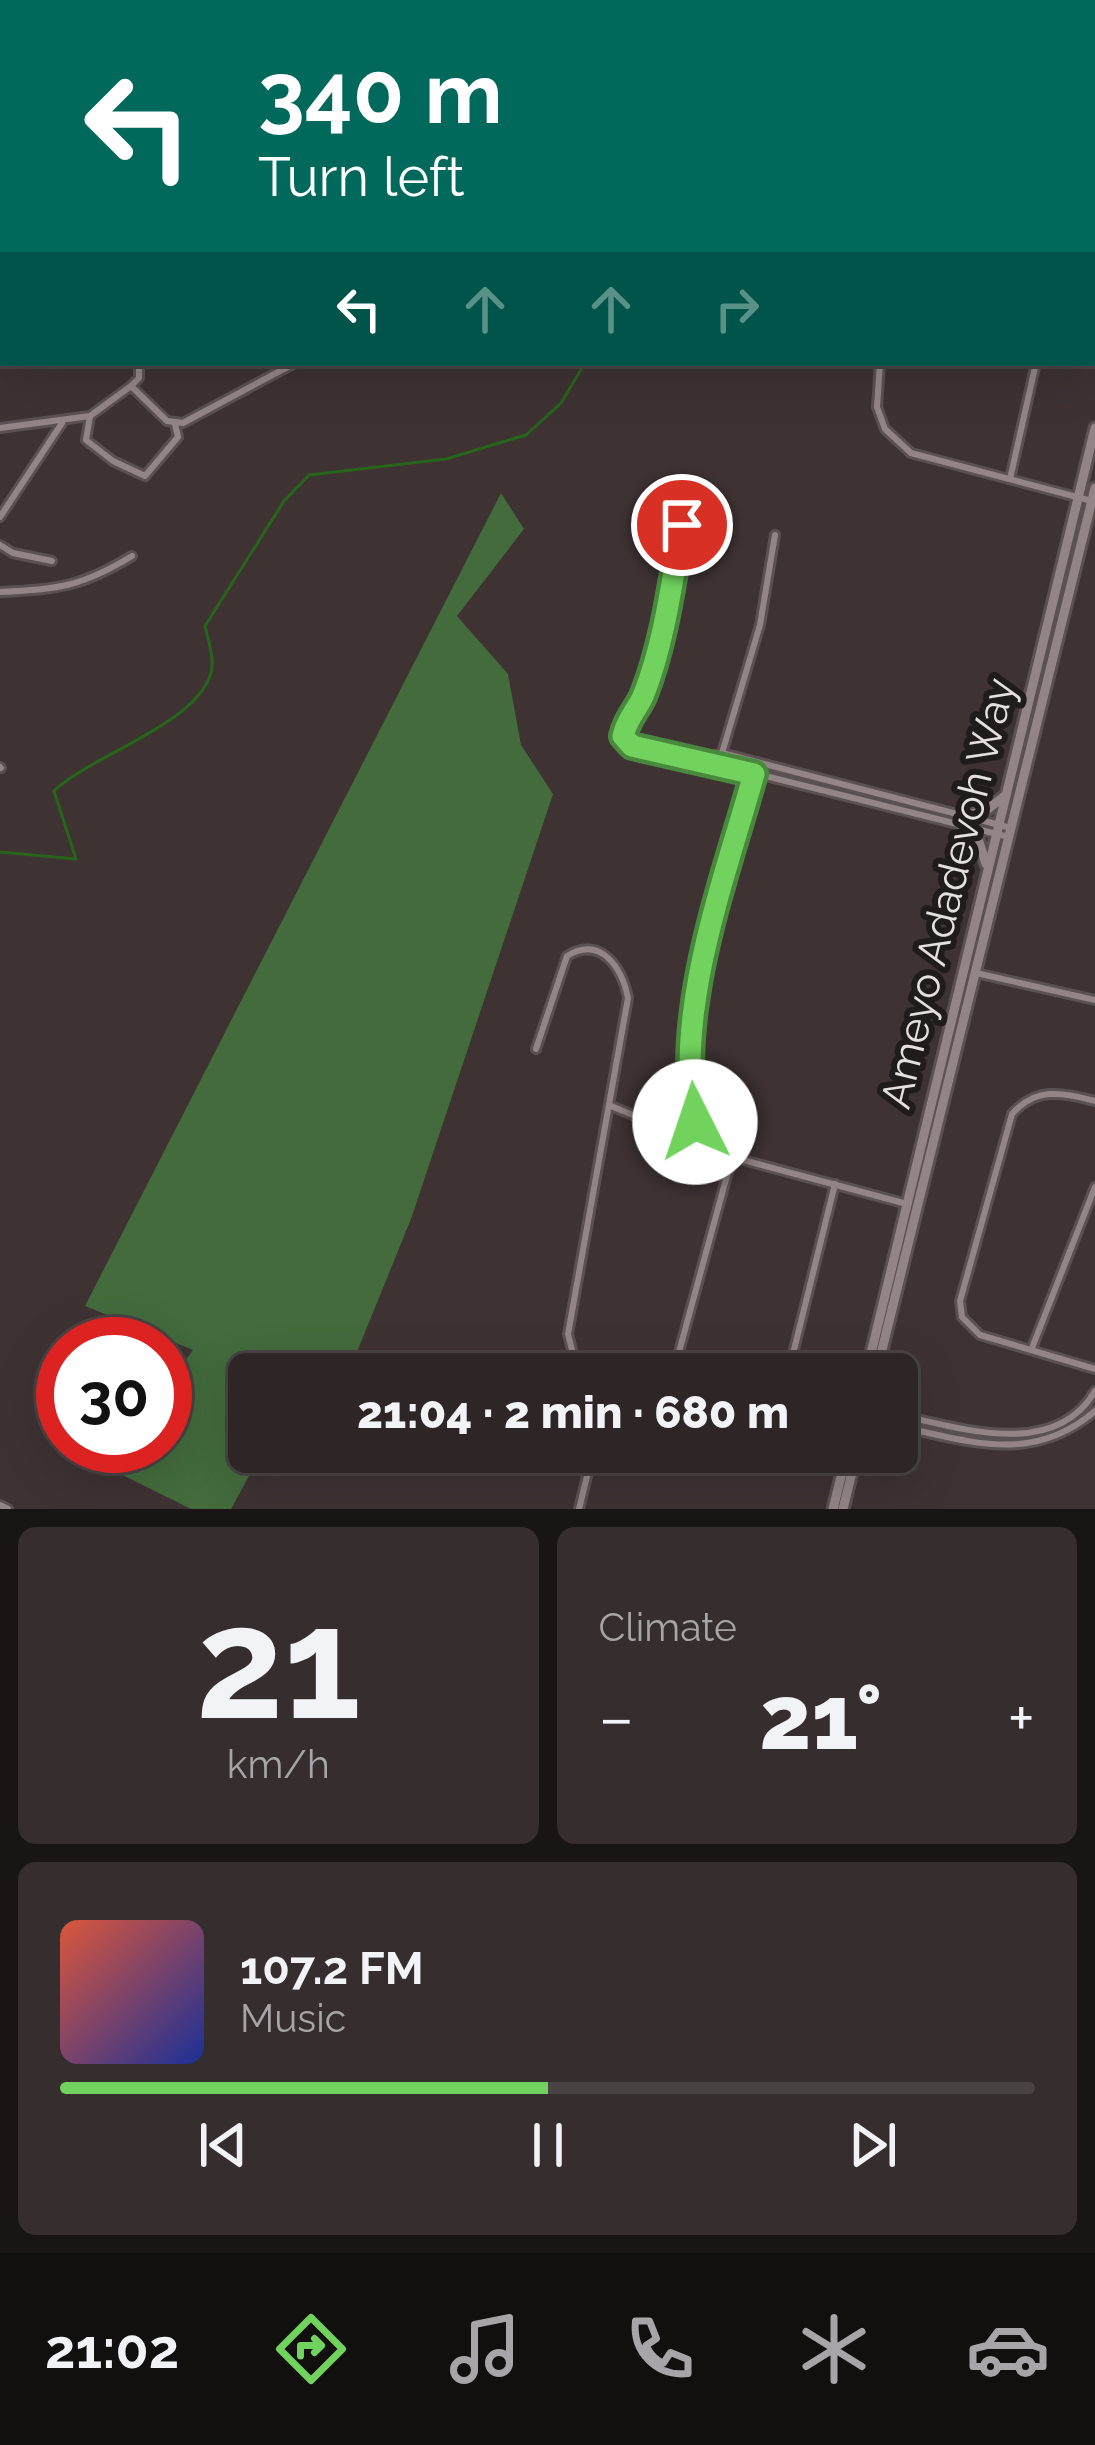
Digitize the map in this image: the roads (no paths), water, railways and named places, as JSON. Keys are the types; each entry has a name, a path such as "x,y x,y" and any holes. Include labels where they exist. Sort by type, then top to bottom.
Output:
{"street":[{"path":"0,428 90,416 139,378 139,366"},
{"path":"175,424 289,366"},
{"path":"880,366 877,407 885,429 911,453 1092,501"},
{"path":"1010,479 1035,366"},
{"path":"90,416 86,440 113,461 145,476 178,437 175,424 131,386"},
{"path":"0,517 62,423"},
{"name":"Ameyo Adadevoh Way","path":"969,971 987,874 1095,428"},
{"name":"Ameyo Adadevoh Way","path":"872,1353 969,971 1010,832 1095,488"},
{"path":"682,525 664,626 643,698 627,720 623,736 632,746 1010,832"},
{"path":"722,753 760,625 775,535"},
{"path":"0,545 13,553 52,561"},
{"path":"0,592 59,590 99,576 132,556"},
{"path":"695,761 722,753 962,820 978,839 987,874"},
{"path":"716,1149 695,1122 689,1096 693,1027 708,938 757,762"},
{"path":"962,820 984,812 1006,795"},
{"path":"536,1049 567,956 581,949 603,953 615,962 628,998 568,1334 573,1353"},
{"path":"969,971 1095,1000"},
{"path":"1095,1101 1040,1094 1025,1100 1012,1114 960,1301 962,1317 980,1335 1095,1369"},
{"path":"610,1106 732,1157 912,1205"},
{"path":"680,1353 732,1157"},
{"path":"793,1353 835,1184"},
{"path":"1032,1348 1095,1187"},
{"name":"Ameyo Adadevoh Way","path":"880,1353 912,1205"},
{"path":"918,1423 1013,1435 1042,1430 1068,1419 1095,1391"},
{"path":"918,1426 1013,1447 1074,1429 1095,1411"},
{"path":"579,1509 588,1473"},
{"path":"828,1473 842,1492"},
{"path":"843,1509 844,1473"},
{"path":"833,1509 851,1473"},
{"path":"0,1505 8,1509"}],"waterway":[{"path":"0,852 76,859 54,791 164,724 201,692 212,668 205,626 284,501 309,475 446,459 526,435 561,403 583,366"}]}
